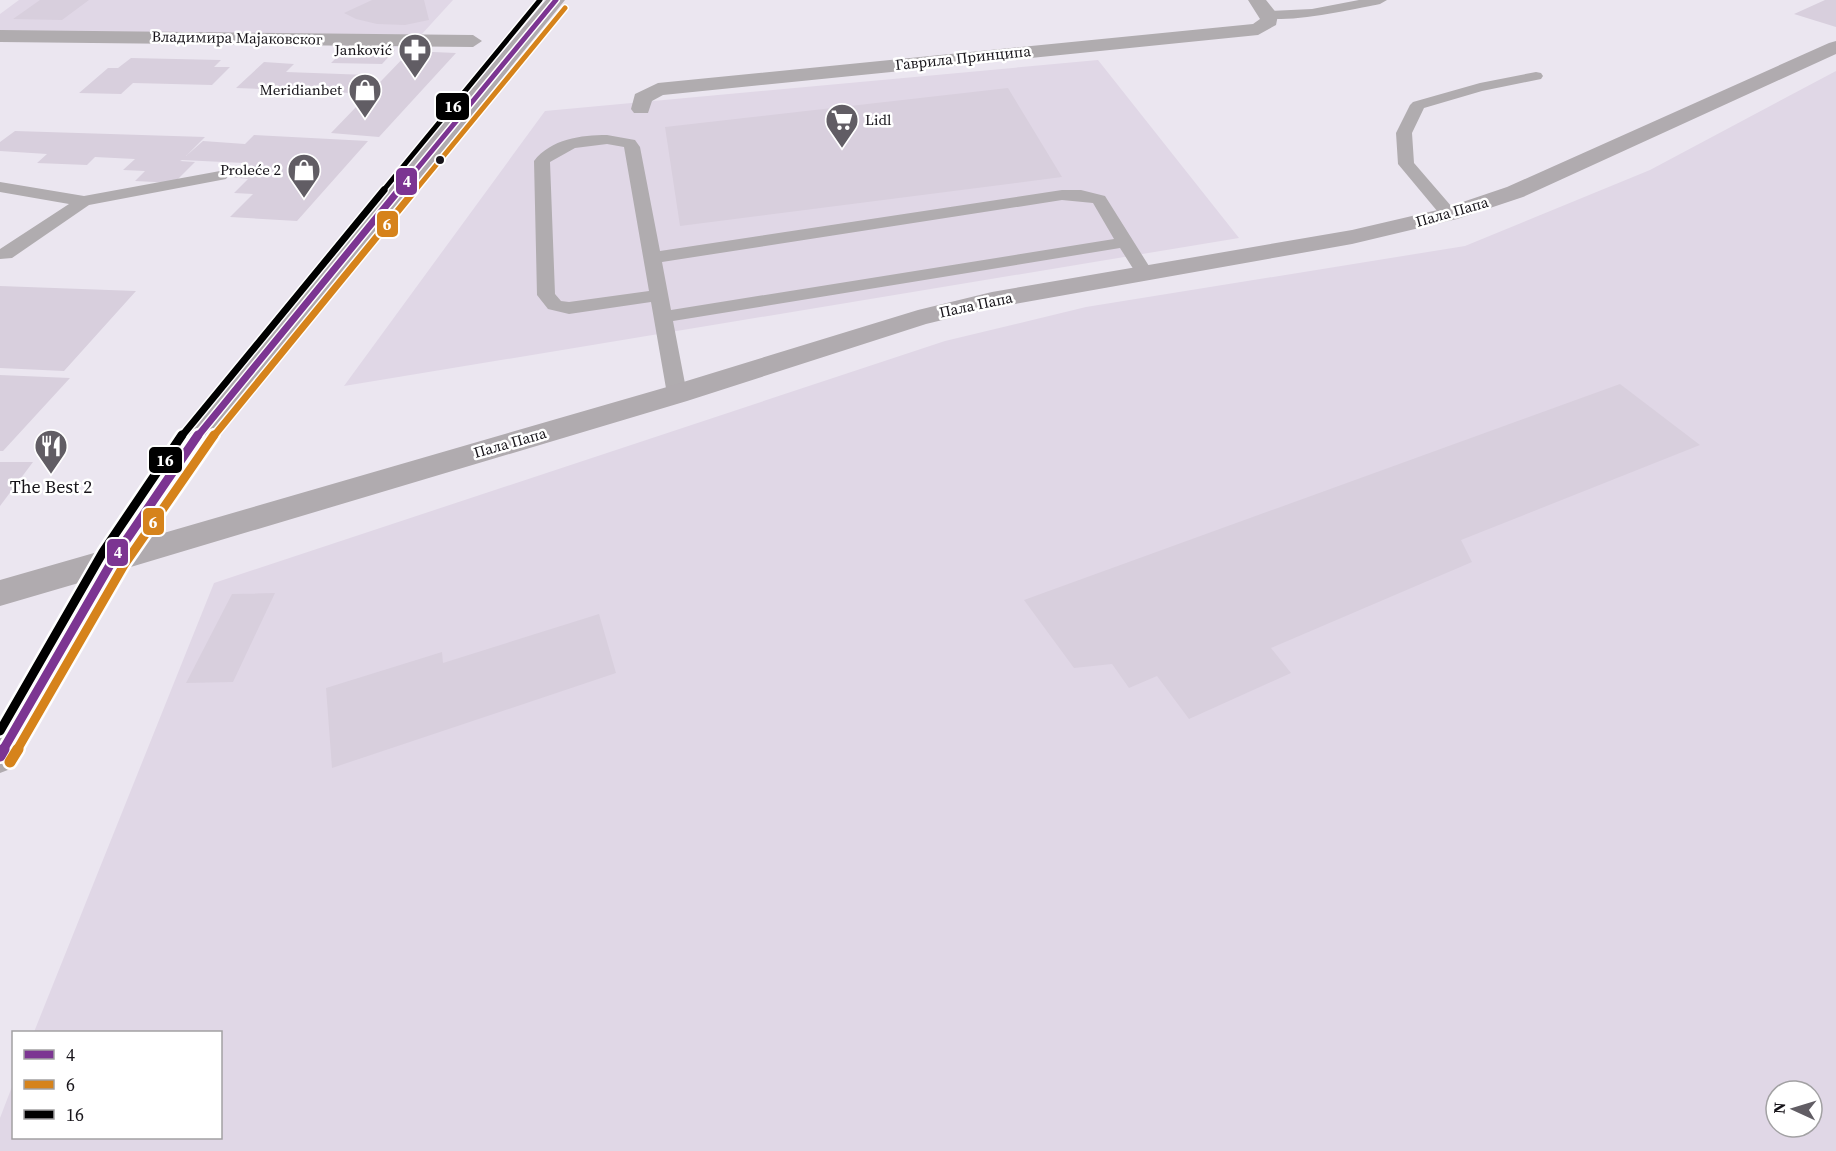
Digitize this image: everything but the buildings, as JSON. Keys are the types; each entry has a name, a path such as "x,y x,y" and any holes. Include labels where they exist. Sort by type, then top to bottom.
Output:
{"street":[{"path":"0,756 109,561 148,501 191,444 556,0"},
{"name":"Гаврила Принципа","path":"641,109 642,98 658,89 1258,29 1266,25 1263,8"},
{"name":"Владимира Мајаковског","path":"0,36 473,41"},
{"name":"Пала Папа","path":"0,593 677,394 918,318 992,300 1352,237 1449,214 1515,192 1836,47"}],"lane":[{"path":"1263,8 1312,13 1380,0"},
{"path":"1449,214 1406,164 1404,133 1418,105 1480,87 1536,76"},
{"path":"657,296 568,308 555,305 546,295 542,161 549,152 572,144 610,140 629,143 677,394"},
{"path":"0,187 84,201 220,176"},
{"path":"652,258 1062,195 1081,195 1099,200 1127,242 1144,274"},
{"path":"0,254 6,254 84,201"},
{"path":"661,317 1127,242"}],"shaded area":[{"path":"19,0 453,0 421,35 0,31 0,14"},
{"path":"1098,60 1239,238 344,386 545,111"},
{"path":"1836,71 1836,1151 0,1151 0,1118 12,1087 12,1139 222,1139 222,1031 34,1031 214,583 945,341 1086,307 1465,246 1650,170"}],"transit line":[{"name":"16","path":"0,731 103,552 181,437 540,0"},
{"name":"4","path":"0,756 114,558 191,444 556,0"},
{"name":"6","path":"10,762 124,565 201,451 565,8"}],"place":[{"name":"Janković","path":"415,79"},
{"name":"Meridianbet","path":"365,119"},
{"name":"Lidl","path":"842,149"},
{"name":"Proleće 2","path":"304,199"},
{"name":"The Best 2","path":"51,475"}]}
